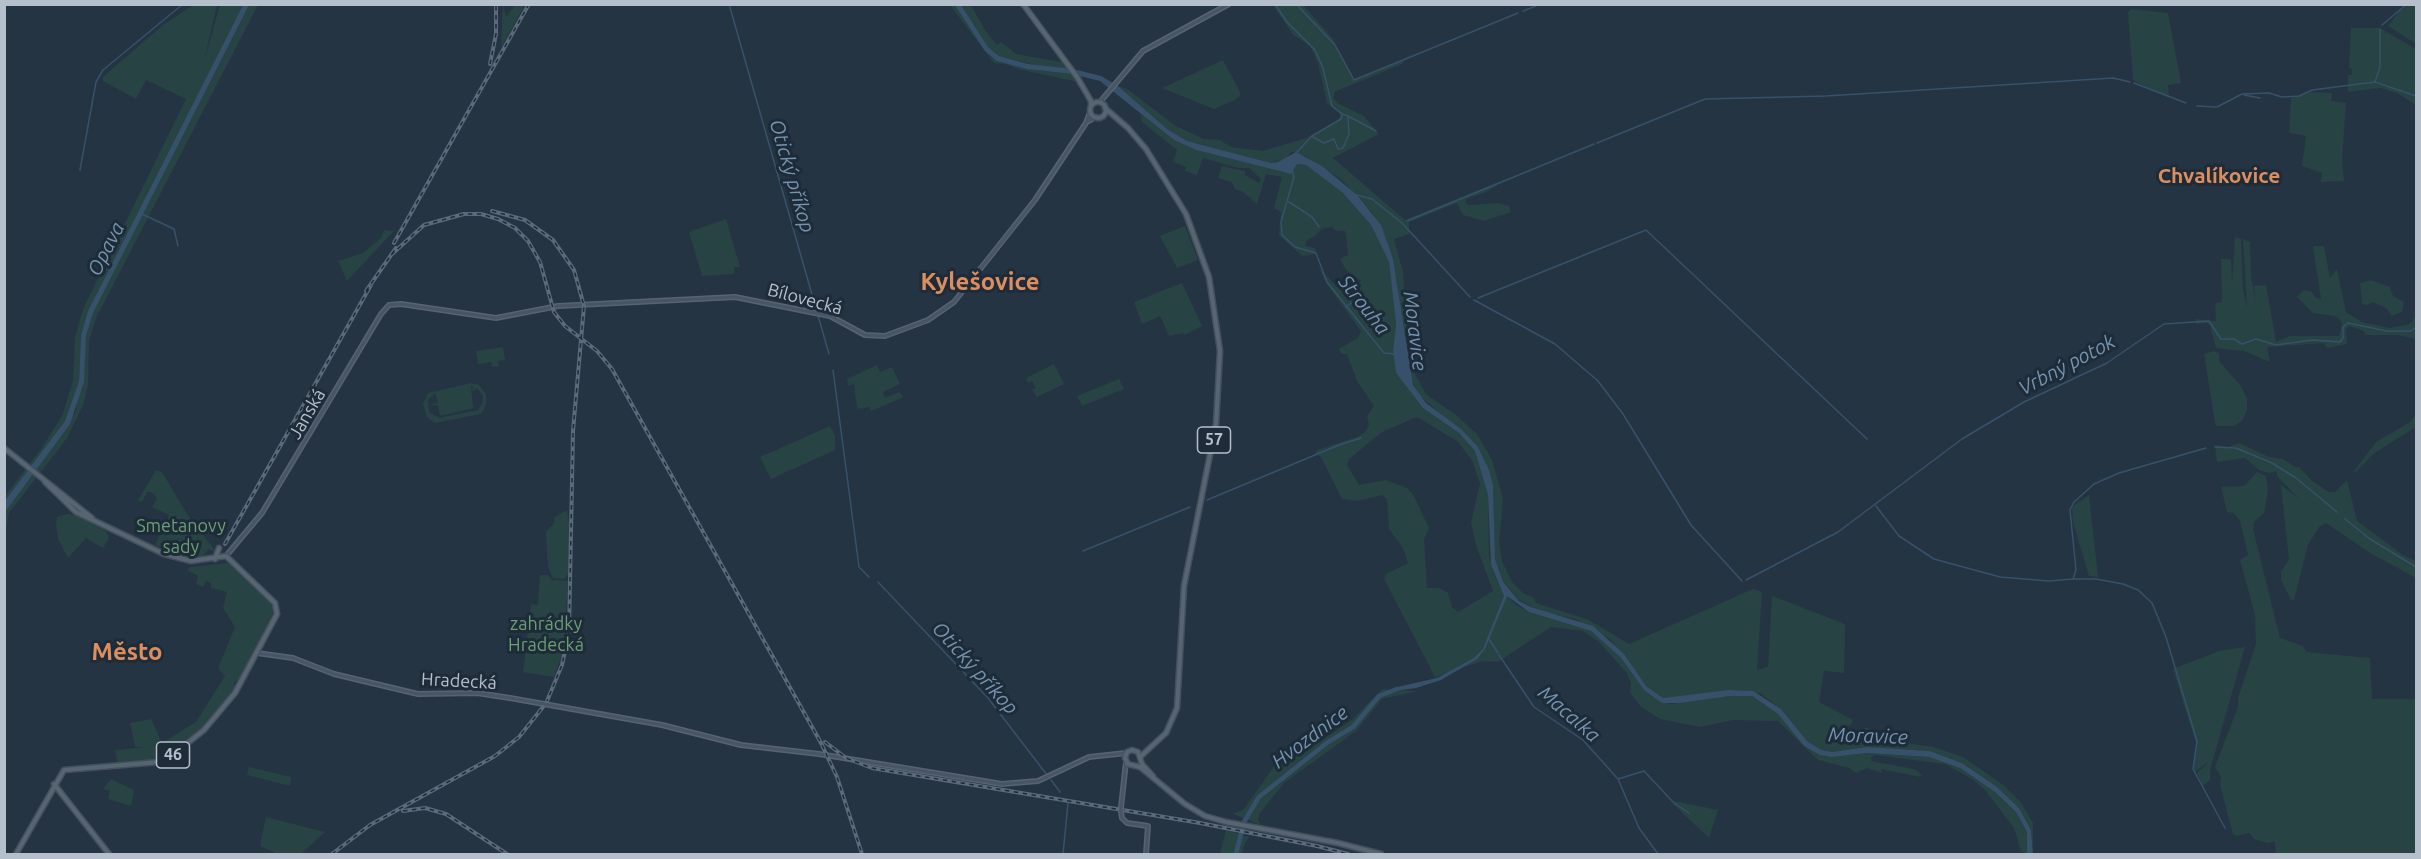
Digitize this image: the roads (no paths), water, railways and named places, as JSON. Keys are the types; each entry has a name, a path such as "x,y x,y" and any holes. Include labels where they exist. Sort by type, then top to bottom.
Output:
{"main road":[{"name":"57","path":"1023,4 1082,84 1123,123 1160,169 1193,230 1211,286 1220,351 1220,385 1216,429 1184,586 1177,708 1170,728 1134,765"},
{"path":"1103,116 1102,104 1105,98 1121,75 1145,50 1229,4"},
{"name":"57","path":"1082,84 1091,106"},
{"path":"1091,106 1102,104"},
{"name":"Bílovecká","path":"417,306 496,318 558,306 732,297 818,313 840,320 863,334 877,337 928,320 954,302 1003,243 1086,123 1091,106"},
{"path":"1090,112 1096,117"},
{"name":"57","path":"1103,116 1117,119"},
{"name":"Bílovecká","path":"1086,123 1103,116"},
{"name":"Janská","path":"226,556 262,513 381,312 392,304 417,306"},
{"path":"4,448 69,504 96,521 170,557 191,561 226,556 277,607 277,616 257,653"},
{"path":"215,559 219,548"},
{"name":"46","path":"54,784 62,772 68,769 152,764 165,759 214,720 241,684 257,653"},
{"name":"Hradecká","path":"257,653 293,658 339,676 418,694 483,694 628,719 741,745 828,755 1002,784 1038,781 1085,759 1126,753"},
{"path":"1146,855 1148,826 1127,823 1122,818 1121,807 1126,753 1156,744"},
{"path":"1137,751 1140,759 1154,776 1197,812 1238,824 1323,839 1382,855"},
{"path":"1104,755 1126,761 1154,776"},
{"path":"1125,775 1134,765"},
{"path":"16,855 54,784 109,855"}],"water":[{"path":"243,5 249,5 93,313 86,336 84,382 70,424 5,512 4,502 65,421 79,381 81,335 88,311"},
{"path":"955,5 961,5 988,47 999,56 1028,64 1073,69 1101,76 1118,86 1167,129 1187,141 1271,163 1278,162 1296,152 1322,166 1356,194 1381,225 1393,259 1413,385 1426,403 1461,429 1478,447 1489,470 1493,485 1495,559 1503,582 1519,601 1531,607 1593,626 1624,654 1646,686 1663,698 1729,690 1753,691 1781,709 1807,741 1821,750 1832,752 1867,747 1930,751 1962,763 1997,787 2019,808 2031,830 2033,854 2027,854 2027,832 2016,812 1995,792 1960,768 1929,757 1867,753 1832,757 1820,755 1804,746 1778,714 1752,696 1662,703 1644,690 1621,658 1591,631 1529,612 1507,596 1485,649 1477,659 1441,680 1416,688 1393,691 1393,688 1437,678 1474,658 1483,649 1504,596 1491,565 1488,495 1475,451 1459,433 1423,408 1396,373 1393,351 1396,324 1389,262 1371,225 1343,193 1306,165 1297,164 1291,174 1196,150 1174,140 1100,81 1072,74 1027,69 997,61 985,51"}],"waterway":[{"path":"80,170 96,82 103,70 183,4"},
{"name":"Otický příkop","path":"729,4 829,354"},
{"name":"Strouha","path":"1275,4 1287,22 1315,50 1323,68 1332,106 1342,114 1341,119 1312,136 1297,152"},
{"path":"1296,4 1335,45 1354,80 1518,13"},
{"path":"2382,25 2407,4"},
{"path":"1523,11 1536,6"},
{"path":"2197,106 2217,107 2242,94 2269,93 2282,97 2299,96 2312,90 2375,82 2380,67 2380,29"},
{"path":"1597,143 1705,99 1826,96 2113,78 2130,82"},
{"path":"2375,82 2416,96"},
{"path":"2134,83 2186,103"},
{"path":"2244,95 2260,98"},
{"path":"1313,137 1324,143 1334,139 1338,149 1343,148 1349,134 1348,116 1342,114"},
{"path":"1348,116 1376,131"},
{"path":"1407,221 1594,144"},
{"name":"Strouha","path":"1292,169 1294,177 1281,222 1282,235 1295,247 1316,253 1327,282 1384,353 1394,354"},
{"name":"Vrbný potok","path":"1357,195 1372,199 1402,223 1470,297"},
{"path":"1289,202 1312,217 1319,227"},
{"path":"142,214 174,229 178,246"},
{"path":"1478,298 1646,230 1867,439"},
{"name":"Vrbný potok","path":"1474,300 1555,344 1598,381 1623,414 1691,525 1742,581"},
{"path":"1346,307 1354,301"},
{"name":"Vrbný potok","path":"1746,580 1838,532 1962,439 2024,402 2107,363 2164,324 2209,321 2221,339 2234,339 2242,344 2256,339 2276,345 2312,340 2340,342 2343,338 2343,327 2348,323 2387,331 2411,331 2416,327"},
{"name":"Otický příkop","path":"833,370 859,567 869,577"},
{"path":"1207,500 1361,438"},
{"path":"2215,447 2236,448 2272,463 2296,478 2337,512"},
{"path":"1876,506 1899,536 1934,559 2000,577 2049,581 2073,579 2076,570 2070,510 2074,502 2094,484 2119,473 2206,448"},
{"path":"1083,551 1190,507"},
{"path":"2345,519 2370,539 2416,567"},
{"path":"2074,579 2096,579 2123,584 2138,590 2152,603 2166,637 2197,741 2193,769 2225,828"},
{"name":"Otický příkop","path":"878,582 988,698 1047,775"},
{"name":"Macalka","path":"1489,639 1498,653"},
{"name":"Macalka","path":"1499,655 1534,707 1583,740 1618,779 1639,828 1658,854"},
{"name":"Hvozdnice","path":"1236,854 1244,822 1259,797 1328,742 1353,727 1379,696 1397,689"},
{"path":"1618,779 1644,771 1674,803 1689,813"},
{"name":"Otický příkop","path":"1051,780 1060,792"},
{"name":"Otický příkop","path":"1063,854 1068,803"}],"railway":[{"path":"490,64 496,34 496,4"},
{"path":"394,243 529,4"},
{"path":"492,211 525,220 553,240 574,270 584,306 573,431 569,632 562,665 547,701"},
{"path":"391,255 424,225 464,214 481,214 498,219 515,228 528,241 540,262 554,312 565,326 597,351 612,369 821,743 837,777 862,854"},
{"path":"366,291 396,248"},
{"path":"225,544 371,285"},
{"path":"332,854 370,825 495,756 519,737 543,707"},
{"path":"825,742 846,758 872,768 1200,823 1348,854"},
{"path":"403,811 425,808 446,814 507,854"}],"district":[{"name":"Chvalíkovice","path":"2219,176"},
{"name":"Kylešovice","path":"980,282"},
{"name":"Město","path":"127,652"}],"water label":[{"name":"Opava","path":"106,249"},
{"name":"Moravice","path":"1415,331"},
{"name":"Moravice","path":"1868,736"}],"park label":[{"name":"Smetanovy sady","path":"181,536"},
{"name":"zahrádky Hradecká","path":"546,634"}]}
